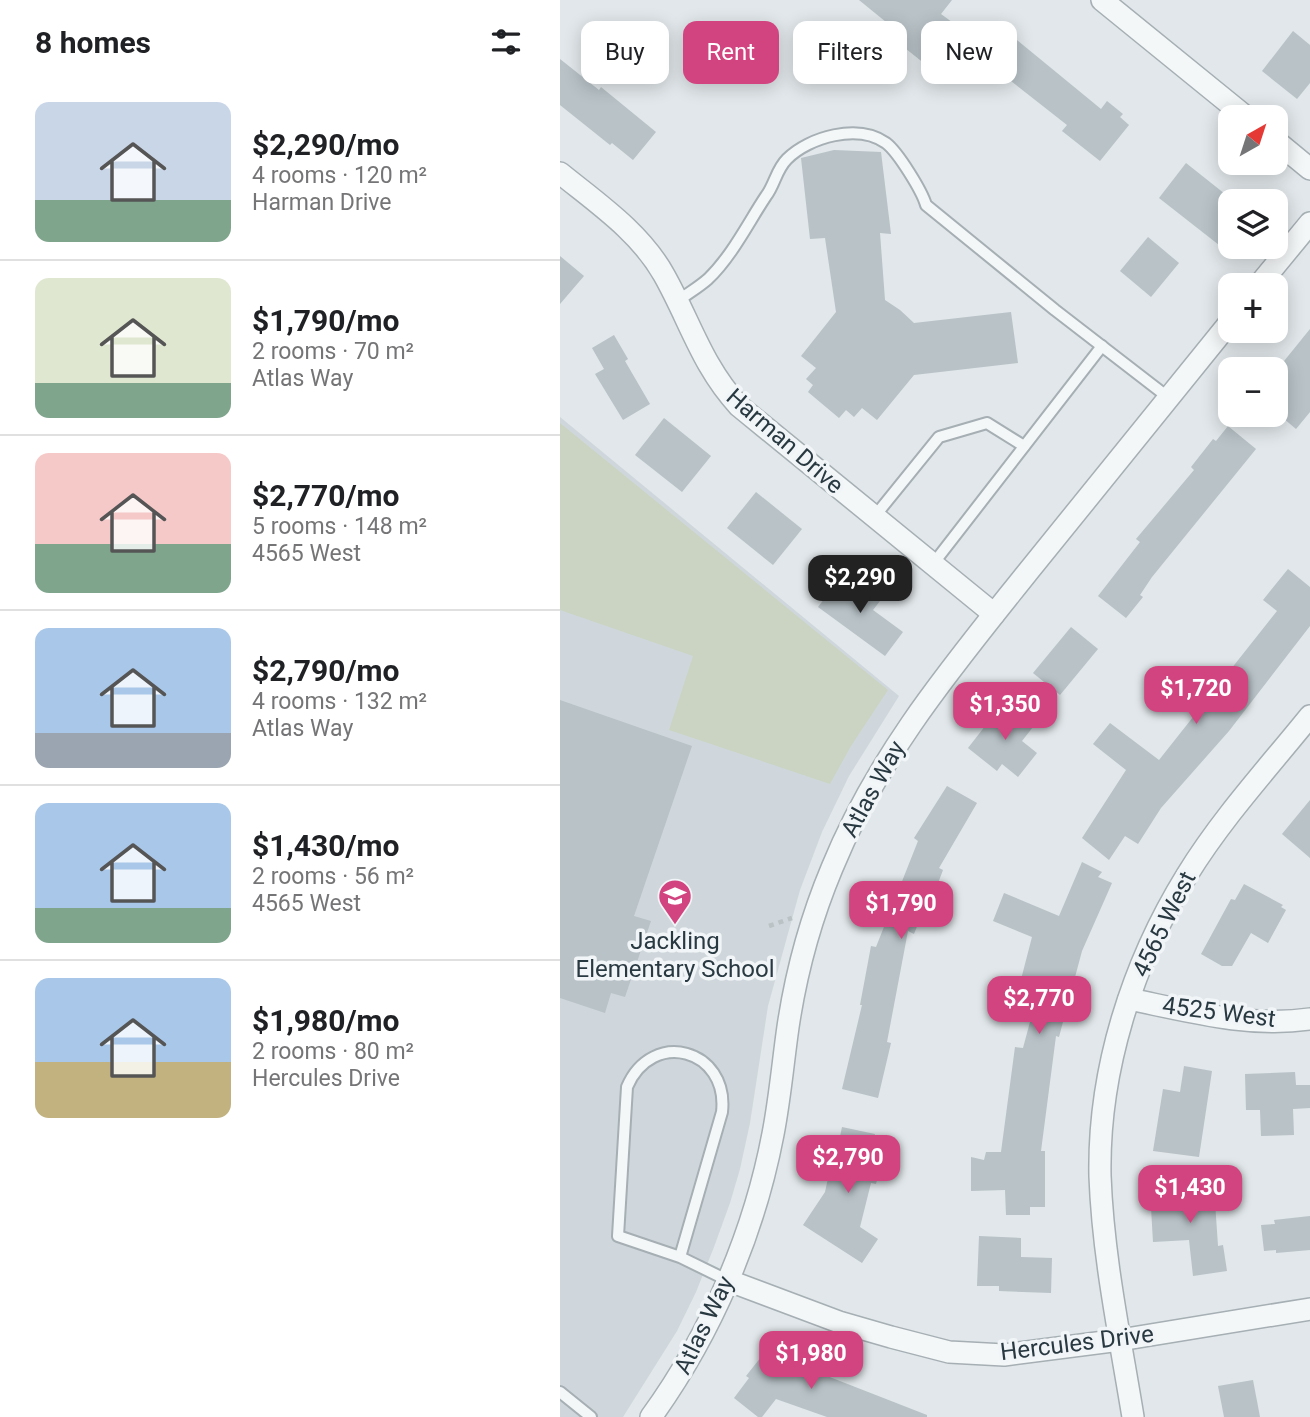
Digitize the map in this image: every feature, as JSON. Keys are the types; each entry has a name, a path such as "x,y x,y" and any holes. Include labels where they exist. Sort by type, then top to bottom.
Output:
{"street":[{"path":"1102,0 1231,105"},
{"path":"1288,151 1310,169"},
{"name":"Harman Drive","path":"560,173 640,240 664,273 701,353 723,389 750,416 994,614"},
{"path":"1269,273 1310,222"},
{"name":"Atlas Way","path":"652,1417 698,1344 727,1280 752,1214 764,1175 779,1100 795,988 817,909 832,868 864,800 891,752 937,685 1218,336"},
{"name":"4565 West","path":"1133,1417 1103,1222 1100,1173 1108,1083 1117,1039 1129,999 1156,930 1188,873 1222,824 1310,716"},
{"name":"4525 West","path":"1129,999 1216,1017 1258,1021 1310,1019"},
{"name":"Hercules Drive","path":"727,1280 839,1322 949,1352 1004,1355 1120,1340 1310,1309"}],"lane":[{"path":"678,301 708,279 729,253 769,192 776,172 788,158 804,146 828,137 846,134 870,136 885,143 896,154 922,193 926,205 1169,398"},
{"path":"933,564 1102,346"},
{"path":"875,516 939,437 987,423 1024,446"},
{"path":"680,1257 722,1112 723,1100 721,1087 708,1065 686,1053 661,1054 650,1059 640,1066 627,1087 618,1236 680,1257 727,1280"},
{"path":"560,1392 591,1417"}],"shaded area":[{"name":"Jackling Elementary School","path":"560,417 899,696 849,776 822,832 800,890 768,1006 740,1169 714,1247 677,1331 623,1417 560,1417"}],"green space":[{"path":"560,423 888,690 830,784 669,730 693,656 560,610"}],"building":[{"path":"859,0 952,0 941,14 951,21 921,21 921,61 907,50 907,21 885,21"},
{"path":"1293,31 1310,45 1310,83 1297,99 1262,71"},
{"path":"1017,40 1101,109 1107,101 1123,114 1120,117 1129,125 1100,161 1062,131 1067,125 1015,84 1017,84"},
{"path":"560,59 581,76 581,84 591,84 599,90 601,87 656,132 633,160 560,105"},
{"path":"834,150 881,152 891,234 880,233 885,300 914,323 1011,312 1018,363 914,375 877,420 862,408 854,417 846,410 839,418 808,392 813,385 806,379 816,368 801,356 836,312 825,238 810,239 801,158"},
{"path":"1186,163 1219,189 1218,244 1159,198"},
{"path":"1148,237 1179,263 1151,297 1120,271"},
{"path":"560,256 584,276 560,304"},
{"path":"1310,329 1310,412 1296,429 1288,422 1287,357"},
{"path":"614,335 628,359 625,361 650,404 623,420 595,374 604,369 592,348"},
{"path":"664,418 711,456 682,492 635,455"},
{"path":"1229,427 1256,449 1152,577 1140,595 1143,597 1126,618 1098,596 1140,542 1136,539 1194,470 1191,467 1213,439 1216,441"},
{"path":"756,492 802,529 773,565 727,528"},
{"path":"1288,569 1310,587 1310,626 1229,731 1161,808 1138,844 1125,836 1109,860 1082,838 1126,770 1093,744 1110,723 1159,760 1277,611 1263,600"},
{"path":"843,574 880,601 873,610 903,632 885,656 818,607"},
{"path":"1071,627 1098,649 1060,695 1033,673"},
{"path":"560,700 692,746 634,916 651,921 625,997 611,993 605,1013 560,998"},
{"path":"1003,703 1033,727 1022,741 1037,753 1018,777 1002,764 997,771 968,748"},
{"path":"947,786 977,803 939,868 943,870 926,915 922,914 914,934 908,931 887,1042 891,1043 878,1098 842,1089 862,1005 871,946 876,947 918,841 914,838"},
{"path":"1310,800 1310,858 1282,834"},
{"path":"1082,862 1102,872 1098,877 1112,883 1082,951 1059,1037 1056,1036 1041,1151 1045,1151 1045,1207 1030,1207 1030,1215 1006,1215 1005,1190 971,1191 971,1157 984,1160 986,1152 1001,1152 1015,1047 1023,1048 1037,996 1018,991 1032,937 993,921 1004,893 1059,916"},
{"path":"1244,884 1283,905 1281,907 1286,910 1268,943 1251,933 1232,966 1222,966 1201,954 1231,899 1235,900"},
{"path":"1184,1066 1212,1071 1199,1157 1153,1151 1163,1089 1180,1092"},
{"path":"1295,1072 1296,1085 1310,1085 1310,1108 1293,1109 1294,1135 1261,1136 1260,1110 1246,1110 1245,1074"},
{"path":"842,1127 875,1134 870,1157 882,1159 876,1184 871,1183 860,1227 878,1239 862,1263 803,1225 825,1192"},
{"path":"1214,1187 1218,1246 1223,1245 1227,1271 1193,1276 1189,1240 1153,1242 1150,1191"},
{"path":"1310,1216 1310,1250 1276,1253 1276,1250 1264,1251 1261,1225 1275,1224 1274,1220"},
{"path":"979,1236 1021,1238 1021,1257 1052,1258 1051,1293 999,1291 999,1286 977,1286"},
{"path":"772,1343 804,1367 927,1417 827,1417 776,1399 762,1417 758,1417 734,1398 749,1378 746,1376"},
{"path":"1253,1380 1260,1417 1224,1417 1218,1386"}],"place":[{"name":"Jackling Elementary School","path":"675,926"}]}
